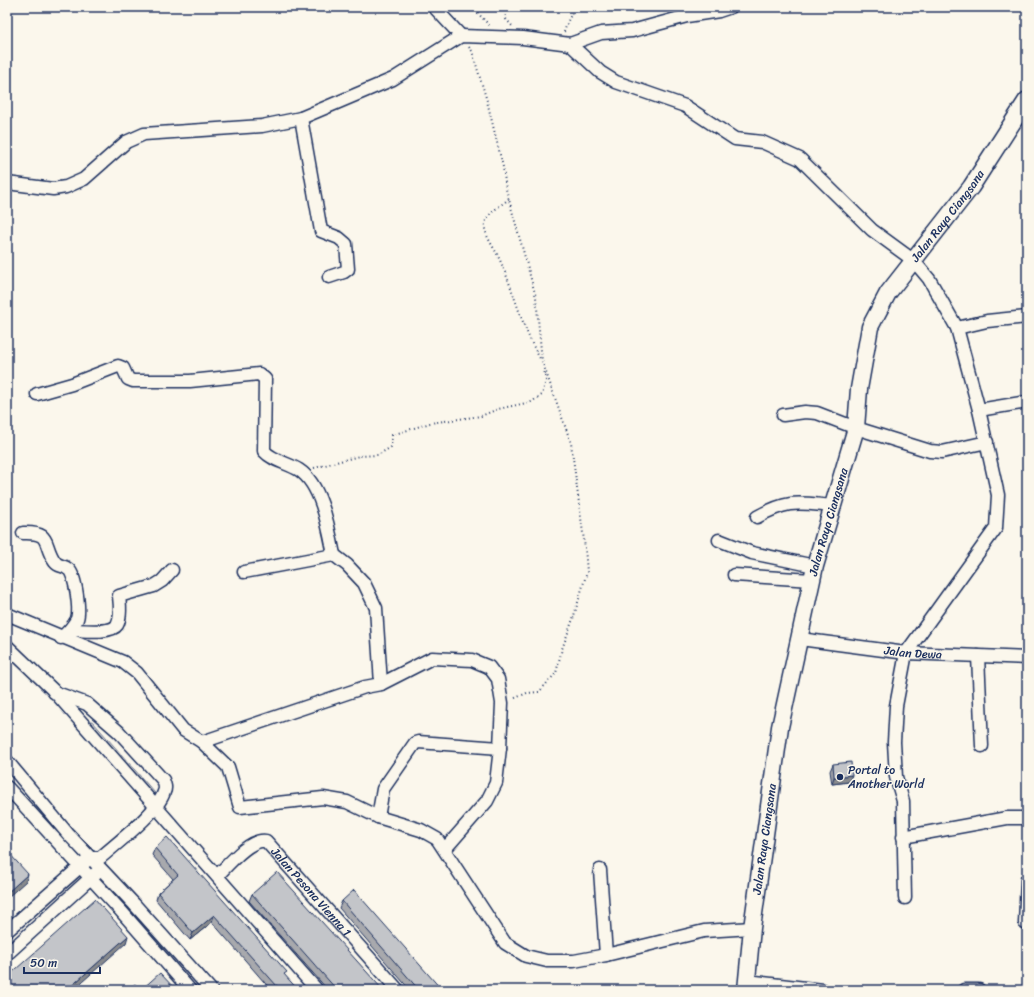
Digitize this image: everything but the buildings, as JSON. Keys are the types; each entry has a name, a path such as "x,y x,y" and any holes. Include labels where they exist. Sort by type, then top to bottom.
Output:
{"main road":[{"name":"Jalan Raya Ciangsana","path":"746,986 752,928 780,726 800,639 813,573 856,428 859,389 870,327 888,293 912,260 971,187 1027,100"}],"street":[{"path":"434,7 461,36"},
{"path":"7,184 53,189 66,187 84,179 126,142 144,134 262,126 301,118 393,79 461,36 523,38 570,44 601,33 632,31 687,16 719,11 731,7"},
{"path":"570,44 600,72 616,82 684,106 735,139 762,142 800,159 872,230 912,260 929,279 957,328 987,442 998,495 996,528 906,653 896,706 894,742 896,777 902,801 905,898"},
{"path":"301,118 321,231 343,240 347,248 348,269 344,272 329,277"},
{"path":"957,328 987,321 1027,317"},
{"path":"36,394 72,384 118,366 123,368 128,379 133,381 190,381 259,374 265,379 264,451 268,456 300,471 309,480 320,500 328,524 334,555 347,565 364,584 376,608 381,684"},
{"path":"979,410 1027,402"},
{"path":"783,415 805,412 817,413 856,428 930,451 942,452 987,442"},
{"path":"757,517 774,507 791,503 833,506"},
{"path":"23,533 41,535 47,540 58,566 68,569 72,575 79,610 77,619 66,634"},
{"path":"719,540 752,553 813,573"},
{"path":"244,572 334,555"},
{"path":"66,634 103,631 114,628 118,624 119,596 154,586 162,581 172,570"},
{"path":"734,575 813,573"},
{"path":"7,614 66,634 123,662 137,673 183,730 202,742 228,767 240,807 323,798 347,802 378,817 421,830 437,839 506,943 526,956 547,960 574,961 606,956 704,931 752,928"},
{"name":"Jalan Dewa","path":"800,639 906,653 1027,658"},
{"path":"7,646 54,691 317,990"},
{"path":"978,656 982,746"},
{"path":"202,742 365,687 381,684 432,658 472,660 488,667 498,679 502,703 500,748 496,783 487,801 445,849"},
{"path":"7,954 91,878 97,862 156,806 164,792 165,786 163,780 119,732 87,704 54,691"},
{"path":"378,817 383,789 412,745 418,742 500,748"},
{"path":"7,761 68,834 97,862 211,990"},
{"path":"7,787 91,878 190,990"},
{"path":"903,837 1007,818 1027,818"},
{"name":"Jalan Pesona Vienna 1","path":"217,876 251,844 260,840 266,842 398,990"},
{"path":"7,931 80,867 97,862"},
{"path":"600,870 606,956"},
{"path":"1026,923 1027,879"},
{"path":"746,986 822,990"},
{"path":"964,990 979,990"}],"path":[{"path":"472,7 492,28 489,35 478,37"},
{"path":"505,7 506,19 523,38"},
{"path":"552,42 563,34 569,18 577,7"},
{"path":"300,471 360,456 378,455 391,447 392,435 430,423 481,416 498,409 531,402 542,395 546,380 542,361 536,297 506,189 503,167 487,101 472,51 461,36"},
{"path":"502,703 527,693 539,692 556,673 586,572 571,443 542,361 531,344 507,274 485,232 485,224 488,217 509,199"}],"shaded area":[{"path":"73,710 93,722 155,793 156,800"}],"place":[{"name":"Portal to Another World","path":"840,777"}]}
